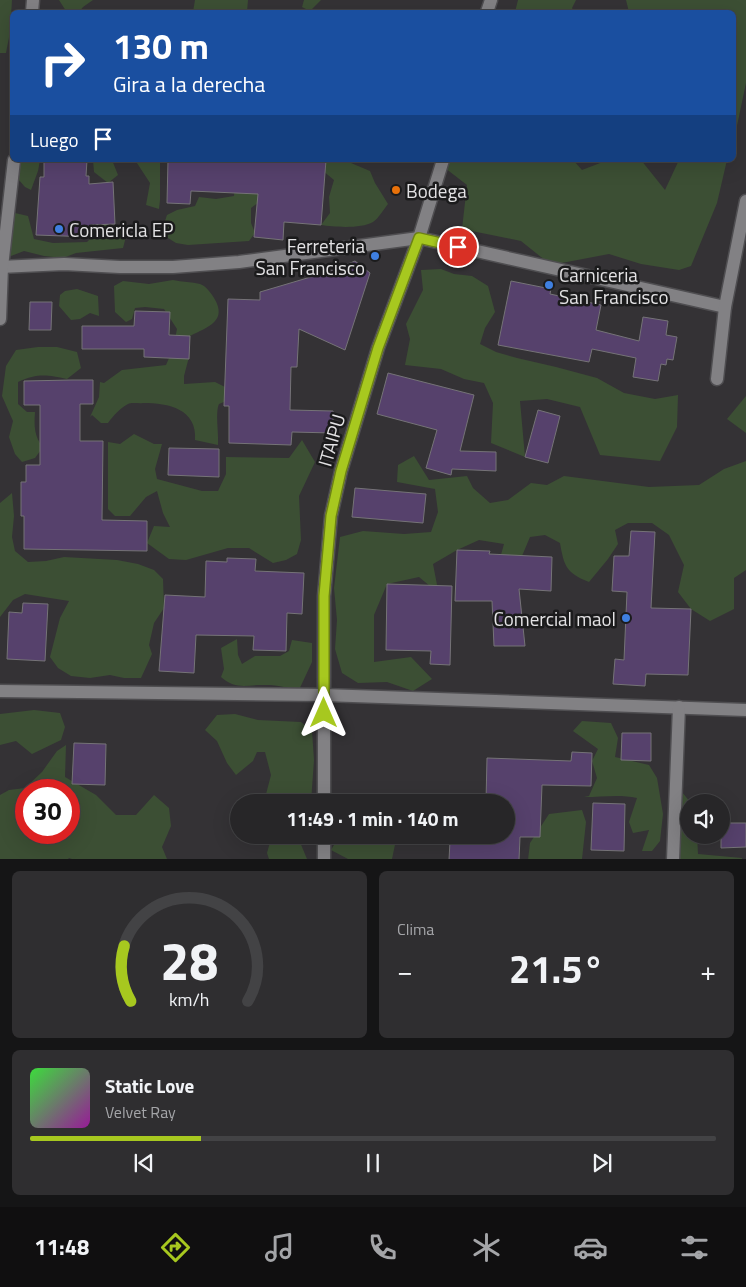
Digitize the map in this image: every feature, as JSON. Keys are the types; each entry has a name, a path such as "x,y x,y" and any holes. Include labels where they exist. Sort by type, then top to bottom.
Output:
{"street":[{"path":"0,319 1,266 14,162"},
{"name":"ITAIPU","path":"324,794 324,596 331,516 341,471 378,348 419,238 442,162"},
{"path":"717,379 725,307 746,201"},
{"path":"1,266 64,264 173,267 239,262 419,238 725,307"},
{"path":"0,691 324,695 746,710"},
{"path":"673,859 679,707"},
{"path":"324,844 324,859"}],"green space":[{"path":"0,0 12,0 10,32 6,53 0,53"},
{"path":"59,0 93,0 81,10 65,10"},
{"path":"195,0 248,0 247,10 193,10"},
{"path":"304,0 321,0 311,10 302,7"},
{"path":"518,0 576,0 572,8 573,10 516,10"},
{"path":"626,0 746,0 746,83 736,130 736,10 628,10"},
{"path":"13,162 40,162 31,190 25,187 11,171"},
{"path":"93,162 113,162 118,175 108,183 94,172"},
{"path":"136,162 160,162 159,209 146,205 150,183"},
{"path":"324,162 342,162 351,163 370,171 388,204 375,221 368,224 355,227 321,225 330,213 329,197 334,180 322,170"},
{"path":"447,162 575,162 582,170 603,162 643,162 665,190 678,162 727,162 717,203 691,266 679,270 641,264 609,254 551,265 521,241 462,229 467,185 445,168"},
{"path":"235,179 263,181 259,202 251,208 251,223 255,233 249,241 188,245 176,243 168,238 163,227 167,215 177,210 195,206 199,197 216,199 234,196"},
{"path":"15,213 28,216 34,239 53,243 87,242 94,235 90,221 108,220 111,227 128,229 123,248 76,253 63,258 24,251 11,256 2,248 7,221"},
{"path":"441,269 454,274 472,276 488,286 495,312 485,328 480,344 496,352 597,378 624,393 655,399 678,395 677,427 660,461 600,455 580,407 547,399 520,401 525,457 491,443 493,403 484,383 464,379 441,369 405,365 410,339 406,324 423,290 421,270"},
{"path":"173,280 202,285 211,294 218,306 219,312 214,322 190,336 189,357 184,384 215,382 237,393 231,399 219,404 217,413 218,445 195,440 191,421 186,415 180,410 162,404 130,403 119,410 108,423 101,423 92,415 90,417 99,397 100,382 104,383 122,370 166,365 173,349 177,329 164,309 135,308 132,319 126,322 115,312 114,286 123,281 149,284"},
{"path":"77,289 98,296 99,316 90,313 80,319 71,320 59,306 60,295 65,291"},
{"path":"57,347 77,352 81,368 67,379 42,376 31,377 18,382 18,404 27,412 35,412 35,431 43,447 35,458 22,462 15,454 9,437 13,421 2,396 6,366 16,350"},
{"path":"746,396 746,433 727,419"},
{"path":"134,434 154,444 162,444 155,469 157,479 202,491 218,491 226,474 226,457 289,458 302,440 315,462 299,496 301,540 297,554 286,560 273,563 249,548 228,548 186,560 169,559 147,543 154,526 170,527 163,513 157,491 146,497 130,516 115,516 108,509 108,442 120,444"},
{"path":"414,456 429,480 467,476 473,488 490,503 508,500 531,483 547,485 564,476 649,487 699,485 724,469 746,461 746,570 734,578 734,609 710,621 691,609 678,592 684,565 669,535 652,523 628,523 615,530 618,544 589,582 581,579 567,568 560,543 545,535 530,537 503,601 488,601 504,544 479,540 433,564 438,590 448,601 419,577 387,584 374,615 374,662 411,657 432,679 413,691 387,682 358,683 342,673 335,649 337,620 334,588 340,537 363,531 404,534 431,532 438,512 435,489 397,482 398,465"},
{"path":"12,493 14,516 12,537 15,551 28,562 64,557 117,560 138,564 154,570 163,579 164,608 154,623 149,645 152,654 141,678 124,678 110,675 90,678 71,676 58,668 50,657 60,618 69,601 25,594 13,600 0,617 0,503"},
{"path":"237,639 238,655 242,664 255,656 280,656 289,651 292,640 312,643 312,662 298,692 275,685 243,686 232,684 221,677 224,669 221,648"},
{"path":"34,710 60,713 65,727 61,740 32,754 16,741 0,745 0,714"},
{"path":"235,714 258,720 301,722 312,731 314,760 312,794 266,794 271,775 265,752 257,752 253,761 236,775 227,763 217,741 205,730 217,715"},
{"path":"582,721 611,723 618,738 615,757 649,765 657,778 663,814 660,841 652,851 642,851 649,830 633,833 629,822 637,798 618,796 584,797 589,796 597,778 592,761 598,749 573,731"},
{"path":"66,745 65,777 68,779 35,779 57,751"},
{"path":"80,786 96,795 116,815 136,815 154,795 169,808 171,826 162,847 167,859 0,859 0,795 15,789 15,844 80,844"},
{"path":"582,810 586,822 582,859 528,859 530,843 549,814"},
{"path":"680,826 680,844 697,844 698,854 742,859 678,859"},
{"path":"270,844 301,844 307,859 269,859 267,853"},
{"path":"335,844 395,844 392,859 348,859 331,850"}],"building":[{"path":"44,162 87,162 86,176 89,176 89,184 113,182 115,224 90,225 91,237 36,235 40,177 44,177"},
{"path":"168,162 326,162 321,225 284,222 283,240 254,237 258,194 191,191 190,204 167,203"},
{"path":"355,261 370,273 345,350 299,329 297,367 291,367 290,410 333,411 333,433 292,432 291,445 229,443 229,406 224,406 228,299 260,300 260,292 331,271"},
{"path":"511,281 551,289 550,294 601,305 596,330 639,341 643,317 668,321 666,335 677,337 673,360 667,359 666,365 661,364 658,381 633,377 636,358 592,349 589,362 498,345"},
{"path":"30,302 52,302 51,330 29,330"},
{"path":"135,311 170,312 169,335 190,336 189,359 144,357 144,349 82,349 82,326 134,326"},
{"path":"388,373 474,395 460,451 496,452 496,471 452,469 451,475 426,468 437,430 377,414"},
{"path":"93,380 93,404 80,404 80,441 103,441 102,520 147,521 147,551 24,549 24,516 21,516 21,482 26,482 26,465 40,465 40,405 24,405 24,381"},
{"path":"538,410 560,416 548,463 525,457"},
{"path":"169,448 219,449 219,477 168,475"},
{"path":"355,488 426,494 423,523 352,517"},
{"path":"631,531 655,532 651,608 691,609 688,675 646,674 645,686 613,684 615,659 624,660 627,592 612,591 614,556 629,556"},
{"path":"457,550 490,551 489,554 552,557 551,591 519,589 525,646 494,646 492,601 455,601"},
{"path":"227,558 256,559 255,571 304,573 302,614 287,613 286,651 253,650 254,636 196,635 194,673 159,671 165,595 205,597 206,561 227,562"},
{"path":"387,584 452,586 450,665 430,664 431,651 386,650"},
{"path":"23,603 48,604 45,661 7,659 9,612 22,613"},
{"path":"622,733 651,733 651,761 621,760"},
{"path":"74,743 106,744 105,785 80,784 80,779 72,779"},
{"path":"572,752 592,753 591,786 542,785 540,837 520,837 519,859 449,859 450,844 515,844 515,794 486,794 487,758 571,761"},
{"path":"593,803 625,804 624,851 591,850"},
{"path":"730,823 746,823 746,847 721,848 721,844 730,844"}],"place":[{"name":"Bodega","path":"396,190"},
{"name":"Comericla EP","path":"59,229"},
{"name":"Ferreteria San Francisco","path":"375,256"},
{"name":"Carniceria San Francisco","path":"549,285"},
{"name":"Comercial maol","path":"626,618"}],"route":[{"path":"324,713 324,596 331,516 341,471 378,348 419,238 458,247"}]}
